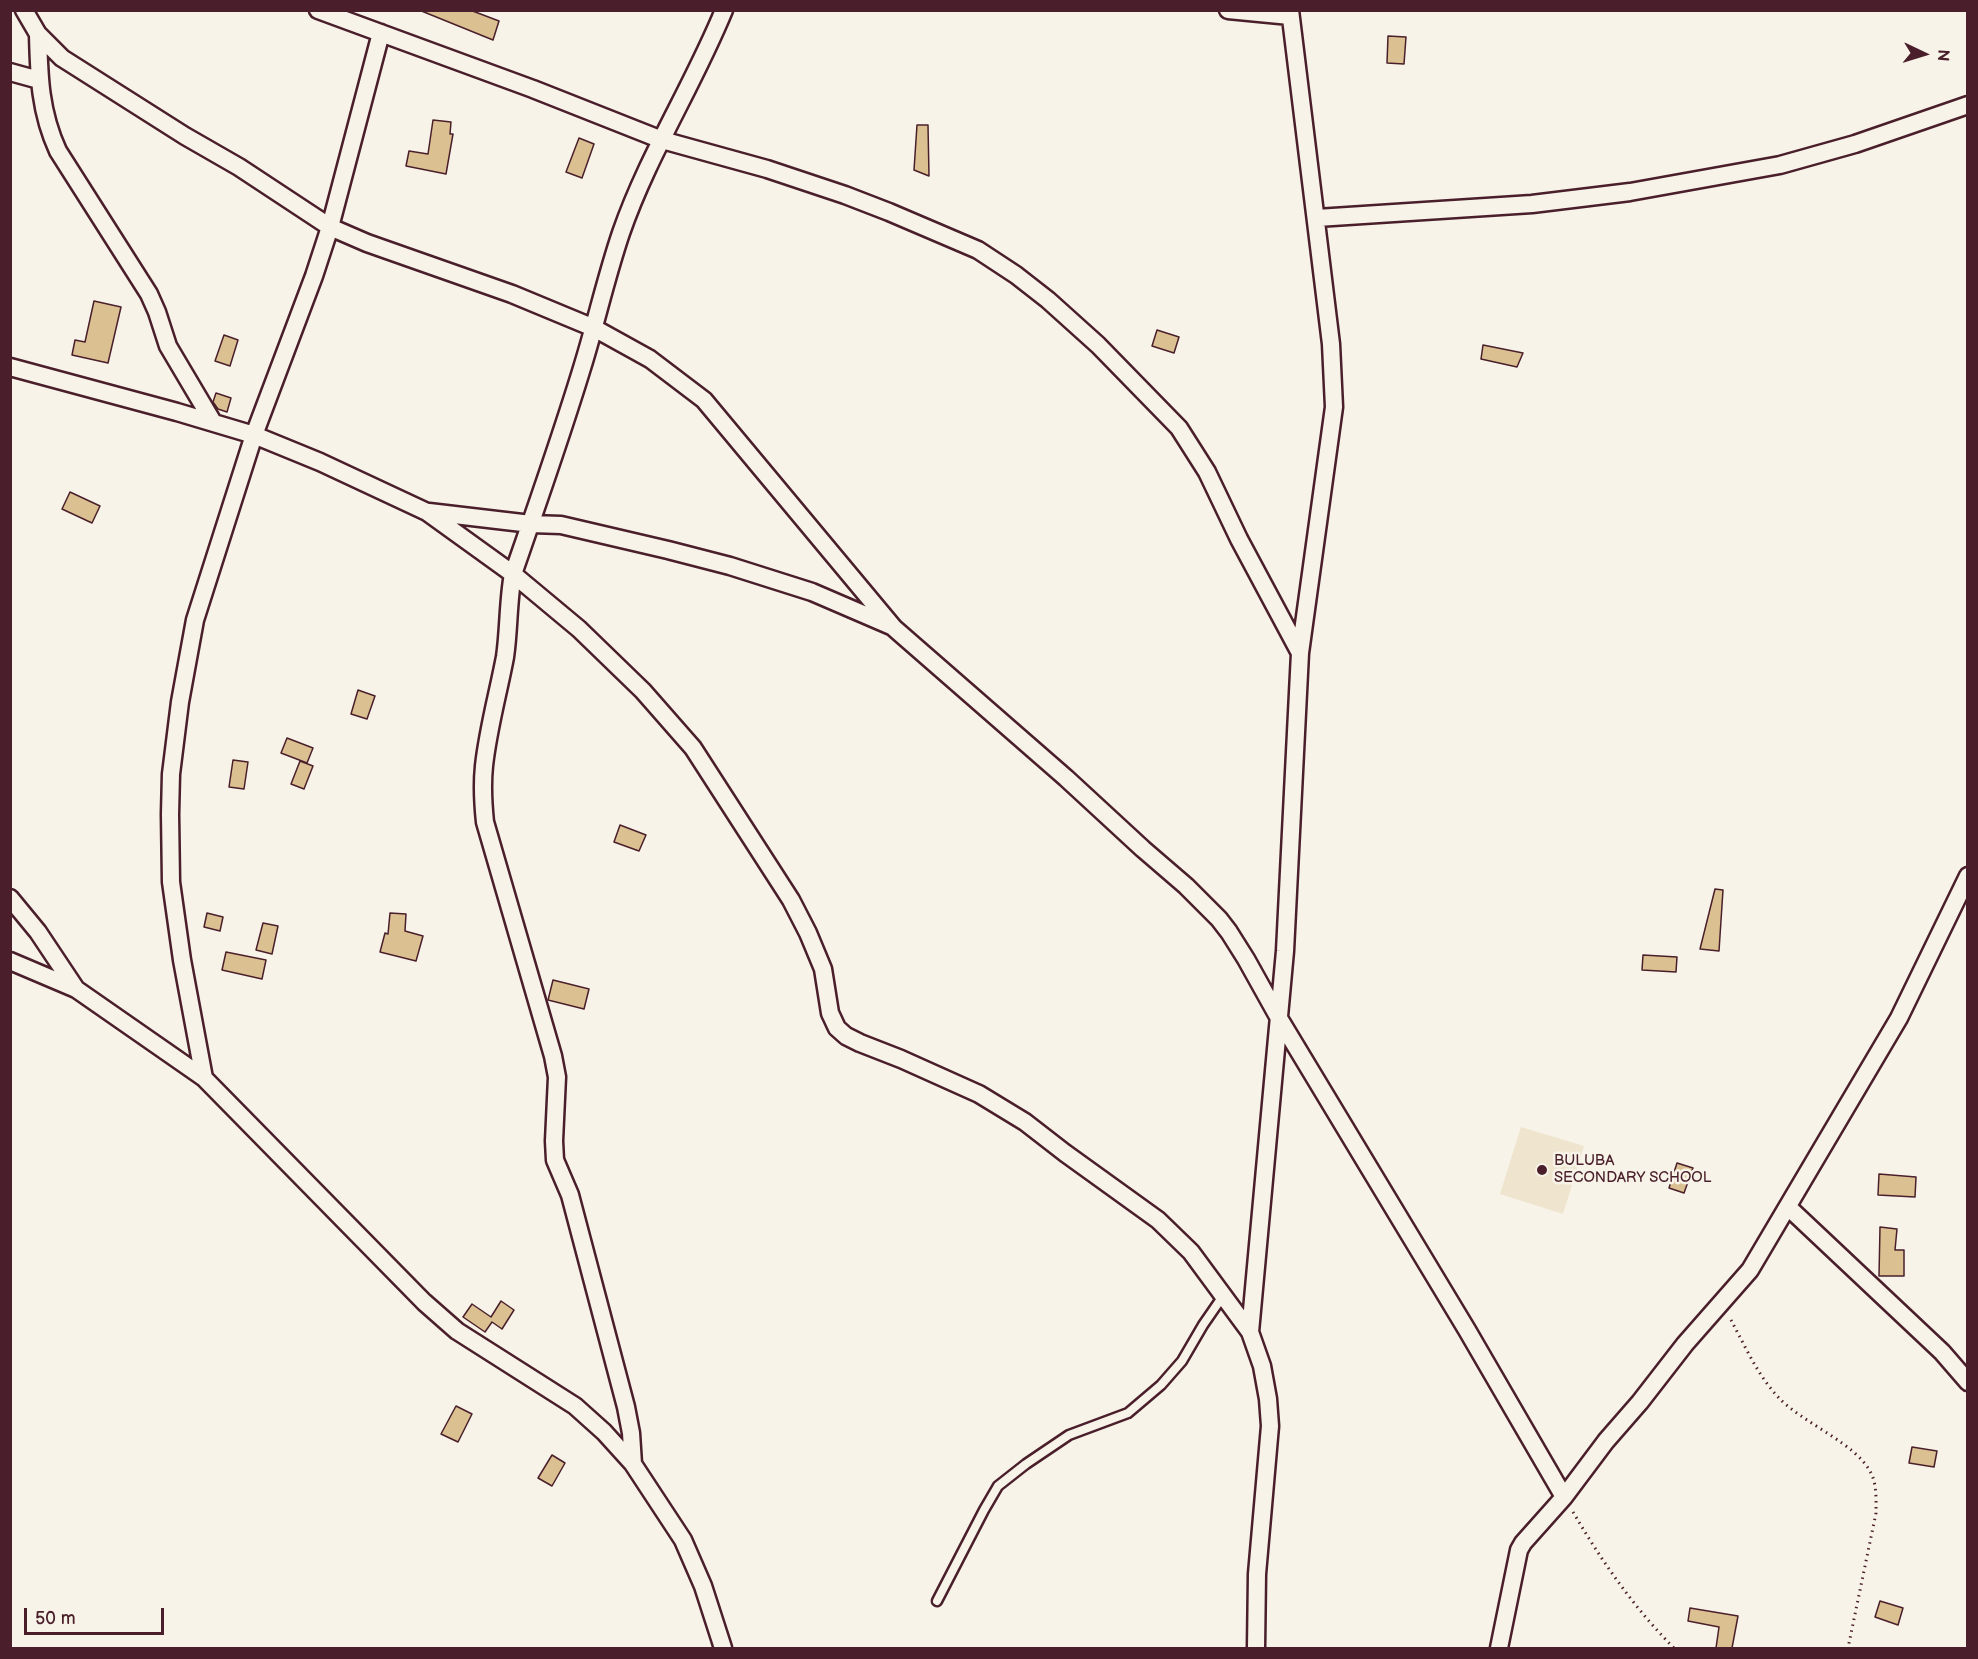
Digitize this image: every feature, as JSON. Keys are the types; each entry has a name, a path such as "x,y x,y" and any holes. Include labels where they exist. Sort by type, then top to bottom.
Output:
{"street":[{"path":"24,10 38,34 62,58 185,136 239,167 330,227 367,243 512,294 594,328 650,359 704,400 894,628 1066,778 1186,886 1219,919 1246,959 1564,1497"},
{"path":"318,10 533,89 662,140 767,169 845,195 978,250 1048,300 1106,353 1179,428 1207,472 1239,539 1300,653"},
{"path":"633,1464 626,1407 570,1195 555,1160 558,1077 485,822 484,766 505,655 513,574 560,440 621,233 637,192 702,61 724,10"},
{"path":"1228,10 1290,13 1317,218 1331,344 1334,407 1300,653 1286,951 1250,1332"},
{"path":"204,1078 182,960 171,882 171,774 180,702 195,620 254,435 330,227 381,33"},
{"path":"38,34 39,80 48,129 58,152 149,294 168,346 213,422"},
{"path":"10,72 39,80"},
{"path":"1317,218 1532,204 1630,192 1780,165 1855,144 1968,105"},
{"path":"10,367 213,422 254,435 320,462 427,512 513,574 579,629 643,691 693,748 790,900 808,933 823,969 830,1013 837,1028 860,1043 893,1055 979,1094 1025,1122 1065,1154 1158,1220 1191,1252 1250,1332 1262,1366 1268,1399 1270,1426 1257,1574 1256,1648"},
{"path":"427,512 531,524 561,525 730,566 812,592 894,628"},
{"path":"1499,1648 1519,1550 1529,1534 1564,1497 1684,1344 1750,1270 1899,1018 1968,876"},
{"path":"10,898 38,932 76,988"},
{"path":"10,961 76,988 204,1078 424,1302 457,1331 574,1406 604,1432 633,1464 682,1540 703,1586 723,1648"},
{"path":"1788,1207 1942,1352 1968,1382"}],"lane":[{"path":"938,1601 998,1486 1068,1435 1128,1413 1161,1385 1182,1361 1223,1296"}],"path":[{"path":"1721,1302 1759,1371 1776,1395 1791,1410 1857,1454 1871,1473 1876,1491 1876,1513 1848,1648"},
{"path":"1564,1497 1615,1576 1653,1627 1674,1648"}],"shaded area":[{"name":"BULUBA SECONDARY SCHOOL","path":"1521,1127 1584,1146 1563,1214 1500,1194"}],"building":[{"path":"419,10 470,10 499,21 493,40"},
{"path":"1388,36 1406,37 1404,64 1387,63"},
{"path":"433,120 451,122 450,134 453,134 446,174 406,166 409,151 428,154"},
{"path":"917,125 928,125 929,176 914,170"},
{"path":"579,138 594,144 582,178 566,172"},
{"path":"94,301 121,307 108,363 72,355 75,340 85,342"},
{"path":"1157,330 1179,337 1174,353 1152,346"},
{"path":"224,335 238,340 230,366 215,361"},
{"path":"1483,345 1523,353 1517,367 1481,359"},
{"path":"216,393 231,398 227,412 218,409 213,402"},
{"path":"70,492 100,506 92,523 62,509"},
{"path":"358,690 375,696 367,719 351,714"},
{"path":"287,738 313,748 307,763 281,753"},
{"path":"233,760 248,762 244,789 229,787"},
{"path":"300,761 313,766 304,789 291,784"},
{"path":"620,825 646,835 639,851 614,842"},
{"path":"1715,889 1723,890 1719,951 1700,949"},
{"path":"207,913 223,917 220,931 204,927"},
{"path":"390,913 406,914 405,931 423,936 416,961 380,952 385,933 388,934"},
{"path":"263,923 278,926 272,954 256,950"},
{"path":"226,952 266,960 262,979 222,970"},
{"path":"1643,955 1677,957 1676,972 1642,970"},
{"path":"553,980 589,989 584,1009 548,1000"},
{"path":"1677,1163 1693,1168 1684,1193 1669,1188"},
{"path":"1879,1174 1916,1177 1915,1197 1878,1195"},
{"path":"1880,1227 1897,1229 1895,1250 1904,1250 1904,1276 1879,1276"},
{"path":"501,1301 514,1310 502,1329 492,1322 485,1332 463,1317 472,1304 491,1317"},
{"path":"456,1406 472,1414 458,1442 441,1434"},
{"path":"1912,1447 1937,1451 1934,1467 1909,1463"},
{"path":"552,1455 565,1463 552,1486 538,1478"},
{"path":"1880,1601 1903,1608 1898,1625 1875,1617"},
{"path":"1690,1608 1738,1616 1732,1648 1716,1648 1719,1627 1688,1621"}],"place":[{"name":"BULUBA SECONDARY SCHOOL","path":"1542,1170"}]}
